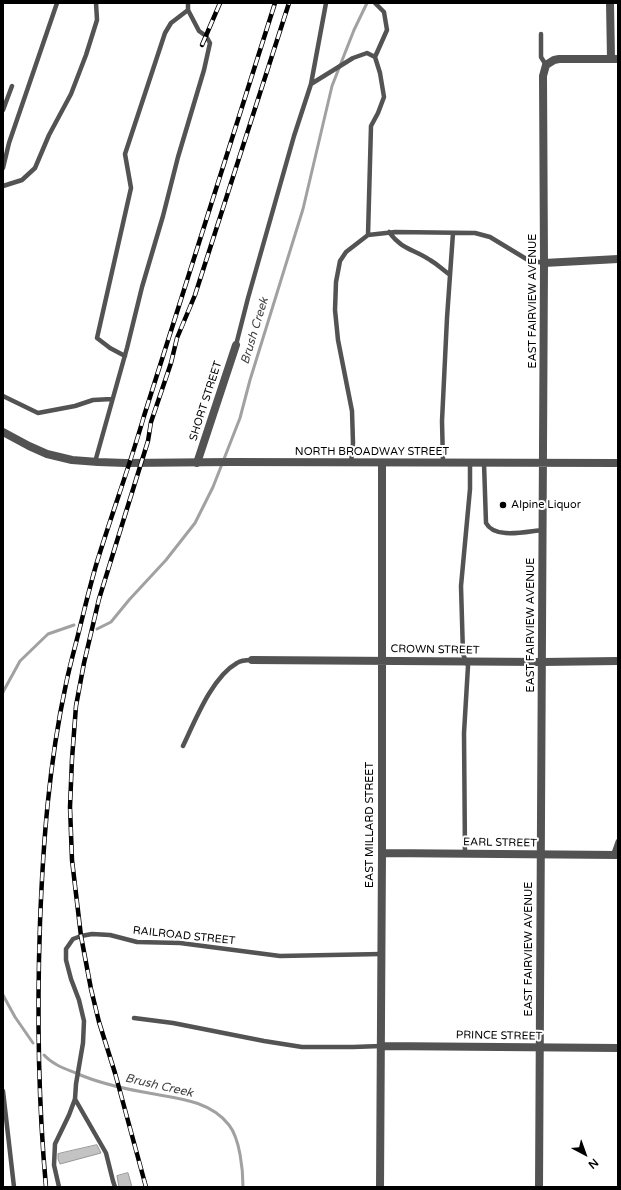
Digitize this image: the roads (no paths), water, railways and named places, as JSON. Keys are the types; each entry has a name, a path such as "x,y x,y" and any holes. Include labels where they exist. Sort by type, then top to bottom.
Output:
{"street":[{"path":"546,64 559,59 614,59 610,3"},
{"name":"EAST FAIRVIEW AVENUE","path":"539,1187 544,263 543,76 546,64"},
{"path":"544,263 618,259"},
{"name":"SHORT STREET","path":"197,463 236,345"},
{"name":"NORTH BROADWAY STREET","path":"3,432 46,454 72,460 95,462 618,463"},
{"name":"EAST MILLARD STREET","path":"380,1187 382,463"},
{"name":"CROWN STREET","path":"252,660 542,662 618,661"},
{"name":"EARL STREET","path":"382,853 615,855"},
{"name":"PRINCE STREET","path":"381,1046 618,1048"}],"lane":[{"path":"3,168 9,143 57,3"},
{"path":"3,186 22,180 35,168 49,135 71,94 86,55 96,20 96,3"},
{"path":"95,462 178,157 204,70 210,43 206,36 199,31 188,10 188,3"},
{"path":"236,345 294,136 311,84 326,3"},
{"path":"368,235 372,126 384,97 380,73 375,57 387,30 384,12 375,3"},
{"path":"125,356 110,348 97,338 131,188 125,154 165,33 171,23 188,10"},
{"path":"541,34 541,57 546,64"},
{"path":"311,84 353,58 367,53 375,57"},
{"path":"3,110 12,86"},
{"path":"389,232 394,240 403,247 429,259 450,275"},
{"path":"351,463 353,443 352,411 338,340 335,310 336,282 340,261 346,252 368,235 389,232 475,233 490,237 528,260 544,263"},
{"path":"443,463 442,421 453,233"},
{"path":"3,396 38,413 75,406 93,400 112,399"},
{"path":"465,854 464,733 468,666 462,654 461,586 470,489 470,463"},
{"path":"484,463 486,523 489,528 501,533 543,530"},
{"path":"183,746 202,707 212,690 223,676 238,662 252,660"},
{"path":"615,855 618,841"},
{"name":"RAILROAD STREET","path":"59,1187 54,1165 55,1144 75,1099 83,1043 84,1021 66,960 66,949 73,939 92,934 137,942 180,943 280,956 381,954"},
{"path":"134,1018 173,1023 302,1047 381,1046"},
{"path":"3,1091 14,1187"},
{"path":"75,1099 106,1153 115,1187"}],"waterway":[{"name":"Brush Creek","path":"97,629 111,622 166,560 195,523 213,487 240,418 250,380 303,209 332,86 354,30 367,3"},
{"name":"Brush Creek","path":"3,692 20,661 48,634 74,625"},
{"name":"Brush Creek","path":"3,995 15,1017 33,1043"},
{"name":"Brush Creek","path":"44,1055 60,1066 94,1080 127,1089 190,1101 221,1116 229,1125 236,1138 241,1164 243,1187"}],"railway":[{"path":"202,45 220,3"},
{"path":"46,1187 41,1121 39,1055 40,923 48,803 60,714 69,669 97,562 133,453 275,3"},
{"path":"146,1187 115,1073 99,1022 81,936 72,860 70,807 76,706 84,663 99,599 148,441 151,422 171,363 177,338 195,295 289,3"}],"place":[{"name":"Alpine Liquor","path":"503,505"}]}
